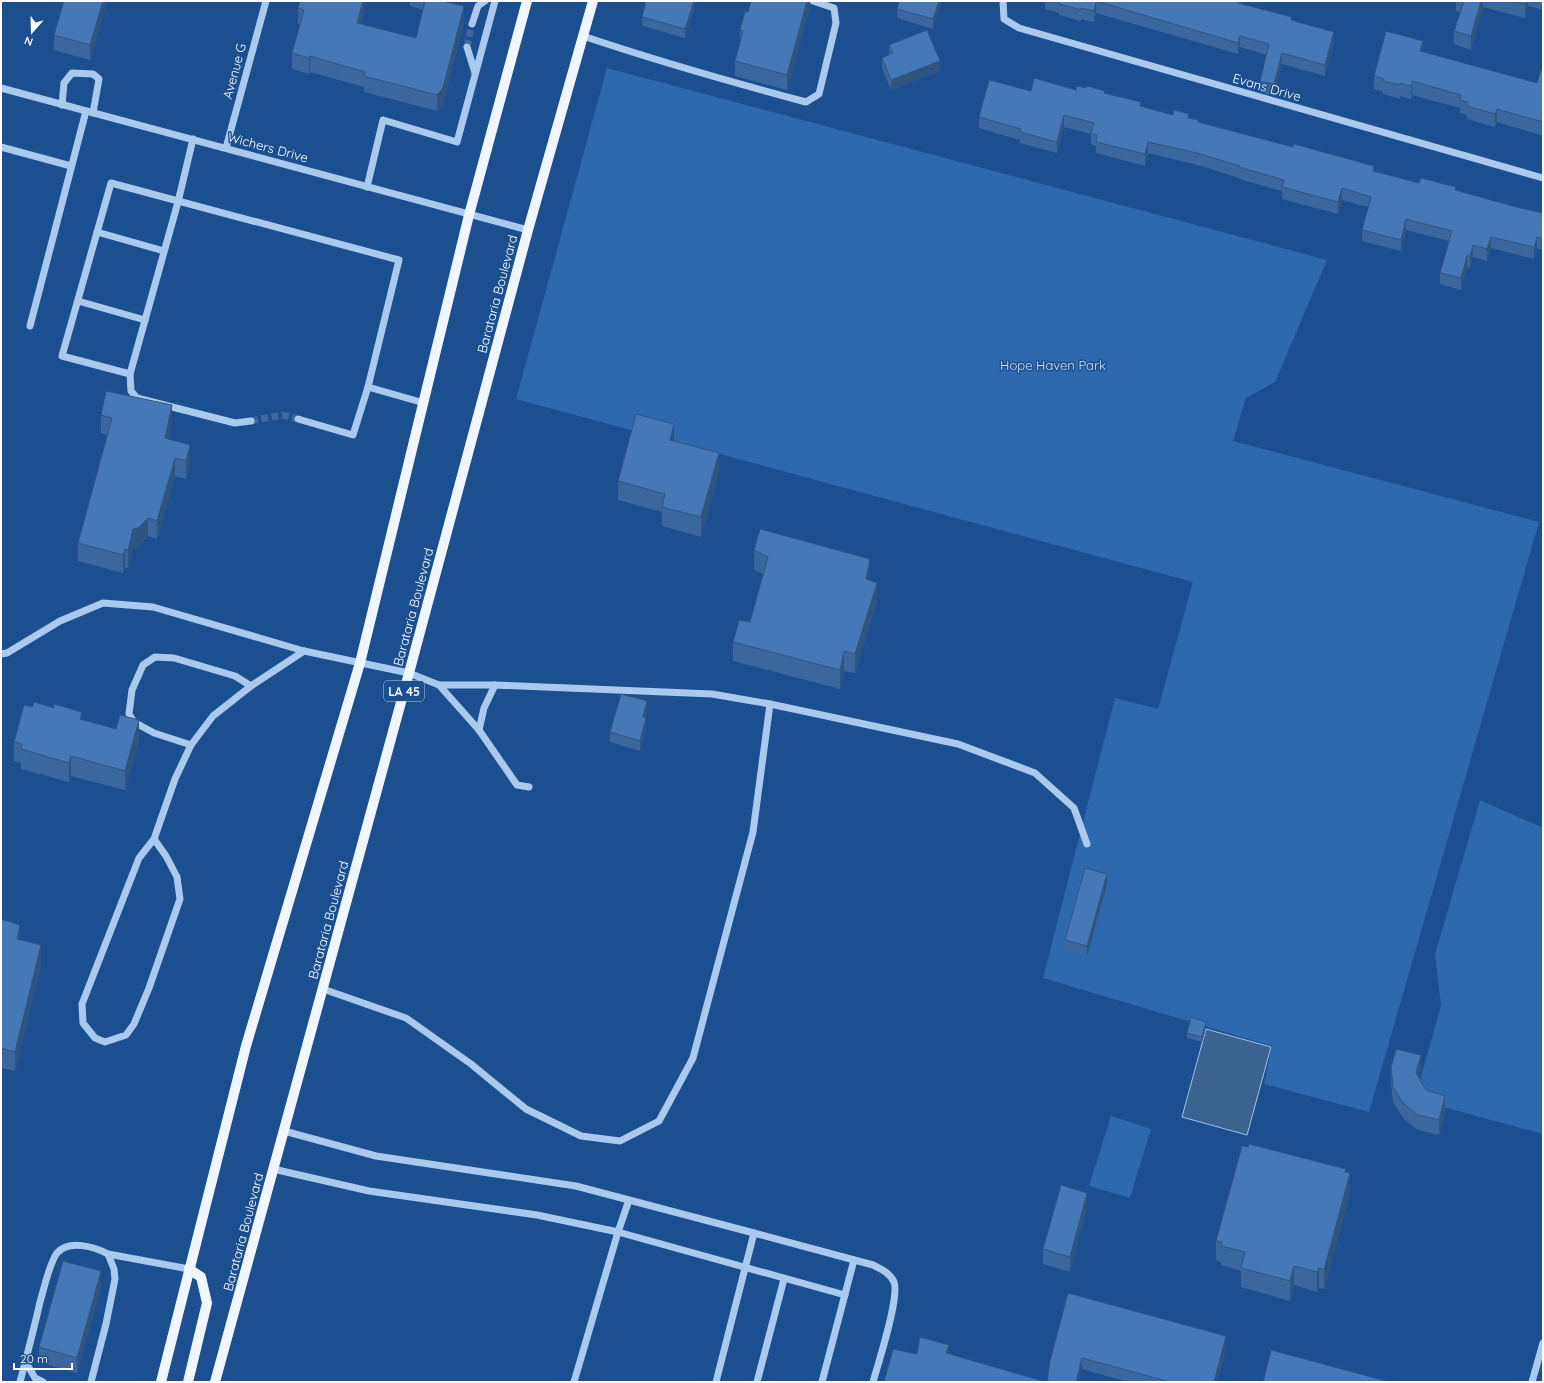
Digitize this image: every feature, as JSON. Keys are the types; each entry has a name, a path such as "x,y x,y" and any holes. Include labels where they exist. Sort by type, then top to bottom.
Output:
{"main road":[{"path":"161,1382 246,1046 360,663 469,215 527,1"},
{"name":"Barataria Boulevard","path":"215,1382 409,673 528,230 593,1"},
{"path":"188,1382 207,1303 201,1277 189,1269"}],"street":[{"name":"Avenue G","path":"226,148 266,1"},
{"path":"472,24 478,6 485,1"},
{"path":"367,187 383,120 457,142 495,1"},
{"path":"583,36 714,78 806,102 819,94 836,23 835,4 813,1"},
{"name":"Evans Drive","path":"1003,1 1004,19 1019,28 1543,178"},
{"path":"467,47 475,74"},
{"path":"30,326 71,166 99,79 93,74 72,73 64,83 62,105"},
{"name":"Wichers Drive","path":"1,88 528,230"},
{"path":"193,139 178,202 130,374 131,391 137,398 235,423 251,422"},
{"path":"1,147 71,166"},
{"path":"130,374 62,356 111,183 399,260 368,388 353,435 298,419"},
{"path":"97,232 164,251"},
{"path":"78,301 145,320"},
{"path":"368,388 424,403"},
{"path":"1,654 7,653 60,621 103,603 153,607 304,651 409,673 439,685 494,685 712,694 770,704 958,744 1035,773 1074,808 1087,844"},
{"path":"154,839 166,856 177,877 180,899 149,988 134,1024 126,1035 105,1042 94,1038 83,1023 82,1004 139,858 154,839 175,779 191,745 213,716 251,686 304,651"},
{"path":"191,745 154,733 134,722 129,714 132,690 143,665 155,657 174,658 235,676 251,686"},
{"path":"439,685 478,730 517,785 529,787"},
{"path":"478,730 484,708 494,685"},
{"path":"323,989 406,1018 471,1064 526,1109 581,1136 620,1141 659,1122 693,1058 753,832 770,704"},
{"path":"284,1131 376,1156 576,1186 873,1264 888,1273 894,1283 894,1304 873,1382"},
{"path":"273,1169 369,1191 537,1215 618,1232 845,1295"},
{"path":"574,1382 618,1232 629,1200"},
{"path":"716,1382 754,1233"},
{"path":"20,1382 48,1274 58,1253 70,1246 84,1246 100,1250 108,1254 189,1269"},
{"path":"91,1382 106,1324 115,1279 114,1269 108,1254"},
{"path":"822,1382 854,1260"},
{"path":"757,1382 784,1279"},
{"path":"1532,1382 1543,1343"},
{"path":"25,1361 35,1378 43,1382"}],"green space":[{"name":"Hope Haven Park","path":"607,68 1327,260 1275,382 1246,398 1233,441 1539,522 1369,1112 1264,1084 1272,1046 1043,978 1115,698 1158,709 1193,582 516,399"},
{"path":"1480,800 1543,828 1543,1134 1429,1103 1418,1087 1441,1006 1435,954"},
{"path":"1111,1116 1151,1129 1130,1198 1089,1186"}],"shaded area":[{"path":"1206,1029 1271,1047 1247,1135 1182,1117"}],"building":[{"path":"64,1 103,1 90,45 54,35"},
{"path":"300,1 363,1 357,23 416,38 425,1 446,1 464,6 443,88 437,95 364,76 365,72 310,56 309,58 292,53 304,10 298,8"},
{"path":"646,1 694,1 685,29 642,17"},
{"path":"751,1 807,1 787,75 735,61 743,31 740,30 745,11 748,12"},
{"path":"899,1 939,1 933,19 897,9"},
{"path":"1056,1 1096,1 1094,11 1081,8 1081,10 1059,4 1059,2"},
{"path":"1096,1 1239,1 1238,3 1292,17 1291,20 1334,32 1325,65 1282,53 1274,84 1260,81 1269,44 1240,36 1238,43"},
{"path":"1464,1 1481,1 1471,36 1454,31"},
{"path":"1512,1 1526,1 1525,4"},
{"path":"927,30 940,61 891,80 882,58 893,53 889,45"},
{"path":"1386,31 1423,41 1420,51 1537,83 1543,64 1543,122 1497,109 1495,114 1467,106 1468,102 1460,100 1461,95 1412,81 1411,86 1400,83 1400,85 1383,81 1384,79 1374,76"},
{"path":"1034,78 1076,90 1077,86 1086,88 1087,86 1105,91 1104,93 1141,102 1140,106 1173,115 1174,110 1189,114 1188,118 1199,120 1198,122 1293,147 1294,144 1374,166 1373,171 1419,183 1421,178 1456,187 1455,190 1543,213 1543,239 1537,237 1534,247 1491,237 1487,249 1473,245 1470,256 1467,256 1461,278 1440,273 1452,231 1406,219 1401,240 1362,230 1371,197 1342,188 1338,202 1282,187 1284,180 1197,153 1148,142 1145,154 1096,142 1097,135 1091,133 1094,123 1064,115 1057,142 1020,132 1021,129 979,117 989,80 1031,91"},
{"path":"106,391 172,405 165,438 190,445 186,461 175,458 157,521 148,518 138,528 133,529 128,550 125,549 123,555 78,543 112,418 101,415"},
{"path":"636,414 674,424 670,440 719,453 701,517 662,507 665,494 618,481"},
{"path":"760,529 870,559 866,579 877,583 855,654 844,651 840,670 733,642 739,620 750,622 768,557 754,550"},
{"path":"621,694 647,701 643,717 646,718 640,741 610,732"},
{"path":"34,702 54,708 54,704 82,712 80,719 116,729 120,715 139,720 125,771 71,756 69,763 21,749 22,744 14,742 24,705 32,707"},
{"path":"1085,868 1107,874 1087,946 1065,940"},
{"path":"1,919 20,925 17,939 41,945 15,1052 1,1048"},
{"path":"1191,1017 1206,1022 1202,1037 1187,1033"},
{"path":"1396,1049 1421,1055 1416,1073 1426,1090 1445,1096 1439,1120 1418,1115 1404,1104 1393,1087 1391,1068"},
{"path":"1249,1144 1346,1169 1345,1172 1350,1173 1324,1270 1319,1268 1317,1272 1294,1266 1290,1281 1241,1268 1245,1252 1221,1246 1222,1242 1216,1241 1242,1146 1248,1147"},
{"path":"1061,1185 1087,1193 1070,1257 1043,1249"},
{"path":"63,1261 101,1271 77,1358 39,1347"},
{"path":"1068,1293 1226,1336 1214,1382 1170,1382 1082,1358 1076,1382 1047,1382 1050,1361"},
{"path":"920,1337 949,1345 946,1353 1046,1382 884,1382 893,1349 917,1354"},
{"path":"1271,1350 1390,1382 1263,1382"}],"tunnel":[{"path":"467,47 472,24"},
{"path":"251,421 282,415 298,419"}]}
